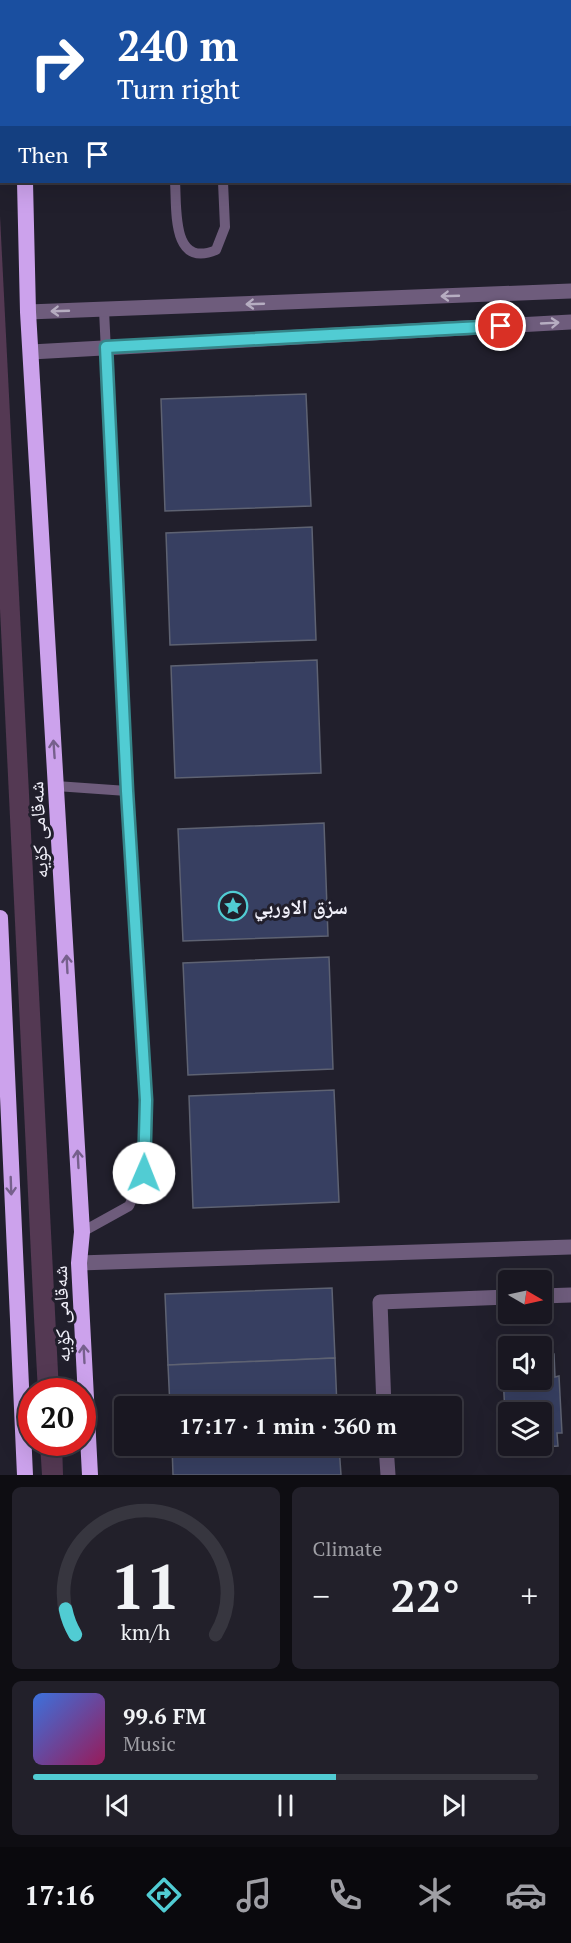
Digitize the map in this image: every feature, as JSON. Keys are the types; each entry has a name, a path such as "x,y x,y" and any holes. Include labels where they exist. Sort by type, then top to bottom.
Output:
{"highway":[{"name":"شەقامی کۆیە","path":"25,183 28,312 82,1232 79,1263 90,1475"},
{"path":"0,918 25,1475"}],"street":[{"path":"28,312 571,291"},
{"path":"31,352 571,322"},
{"path":"79,1263 571,1247"},
{"path":"552,1295 571,1294"},
{"path":"384,1396 380,1302 498,1297"},
{"path":"387,1456 388,1475"}],"lane":[{"path":"175,183 178,235 185,247 205,254 216,250 225,227 223,183"},
{"path":"82,1232 129,1206 144,1173 146,1100 127,791 104,310"},
{"path":"56,786 127,791"}],"shaded area":[{"path":"0,216 58,1378 37,1378 0,609"},
{"path":"41,1456 62,1456 63,1475 42,1475"}],"building":[{"path":"306,394 311,506 165,511 161,399"},
{"path":"312,527 316,640 170,645 166,533"},
{"path":"317,660 321,773 175,778 171,666"},
{"path":"324,823 328,936 183,941 178,829"},
{"path":"329,957 333,1069 188,1075 183,963"},
{"path":"334,1090 339,1202 193,1208 189,1096"},
{"path":"332,1288 335,1358 168,1365 165,1294"},
{"path":"552,1354 554,1354 555,1377 559,1376 562,1433 557,1433 558,1446 552,1446 552,1402 504,1402 504,1390 552,1390"},
{"path":"335,1358 337,1396 169,1396 168,1365"},
{"path":"172,1456 340,1456 341,1475 173,1475"}],"place":[{"name":"سزق الاوربي","path":"233,906"}],"route":[{"path":"144,1173 146,1100 127,791 106,347 501,326"}]}
